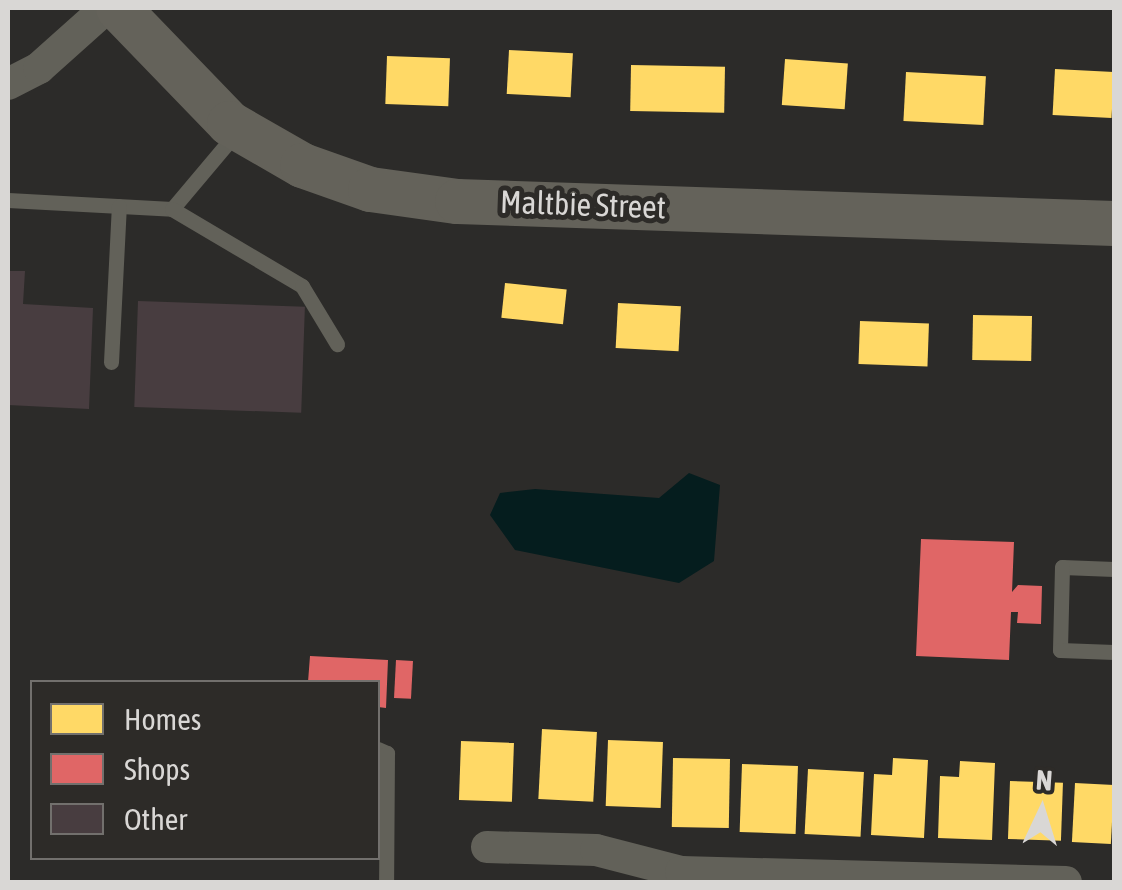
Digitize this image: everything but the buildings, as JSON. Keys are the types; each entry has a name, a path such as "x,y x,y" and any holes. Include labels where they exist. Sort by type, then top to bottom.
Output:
{"street":[{"path":"8,84 39,68 106,8"},
{"name":"Maltbie Street","path":"118,8 198,96 239,130 336,179 409,197 1114,223"},
{"path":"487,847 596,850 644,873 1066,882"}],"lane":[{"path":"172,209 239,130"},
{"path":"8,200 172,209 302,286 338,344"},
{"path":"111,362 119,206"},
{"path":"1114,570 1062,567 1060,650 1114,652"},
{"path":"380,750 387,753 383,831 386,882"}],"water":[{"path":"689,473 720,485 714,561 679,583 515,550 490,515 500,493 535,489 659,498"}]}
